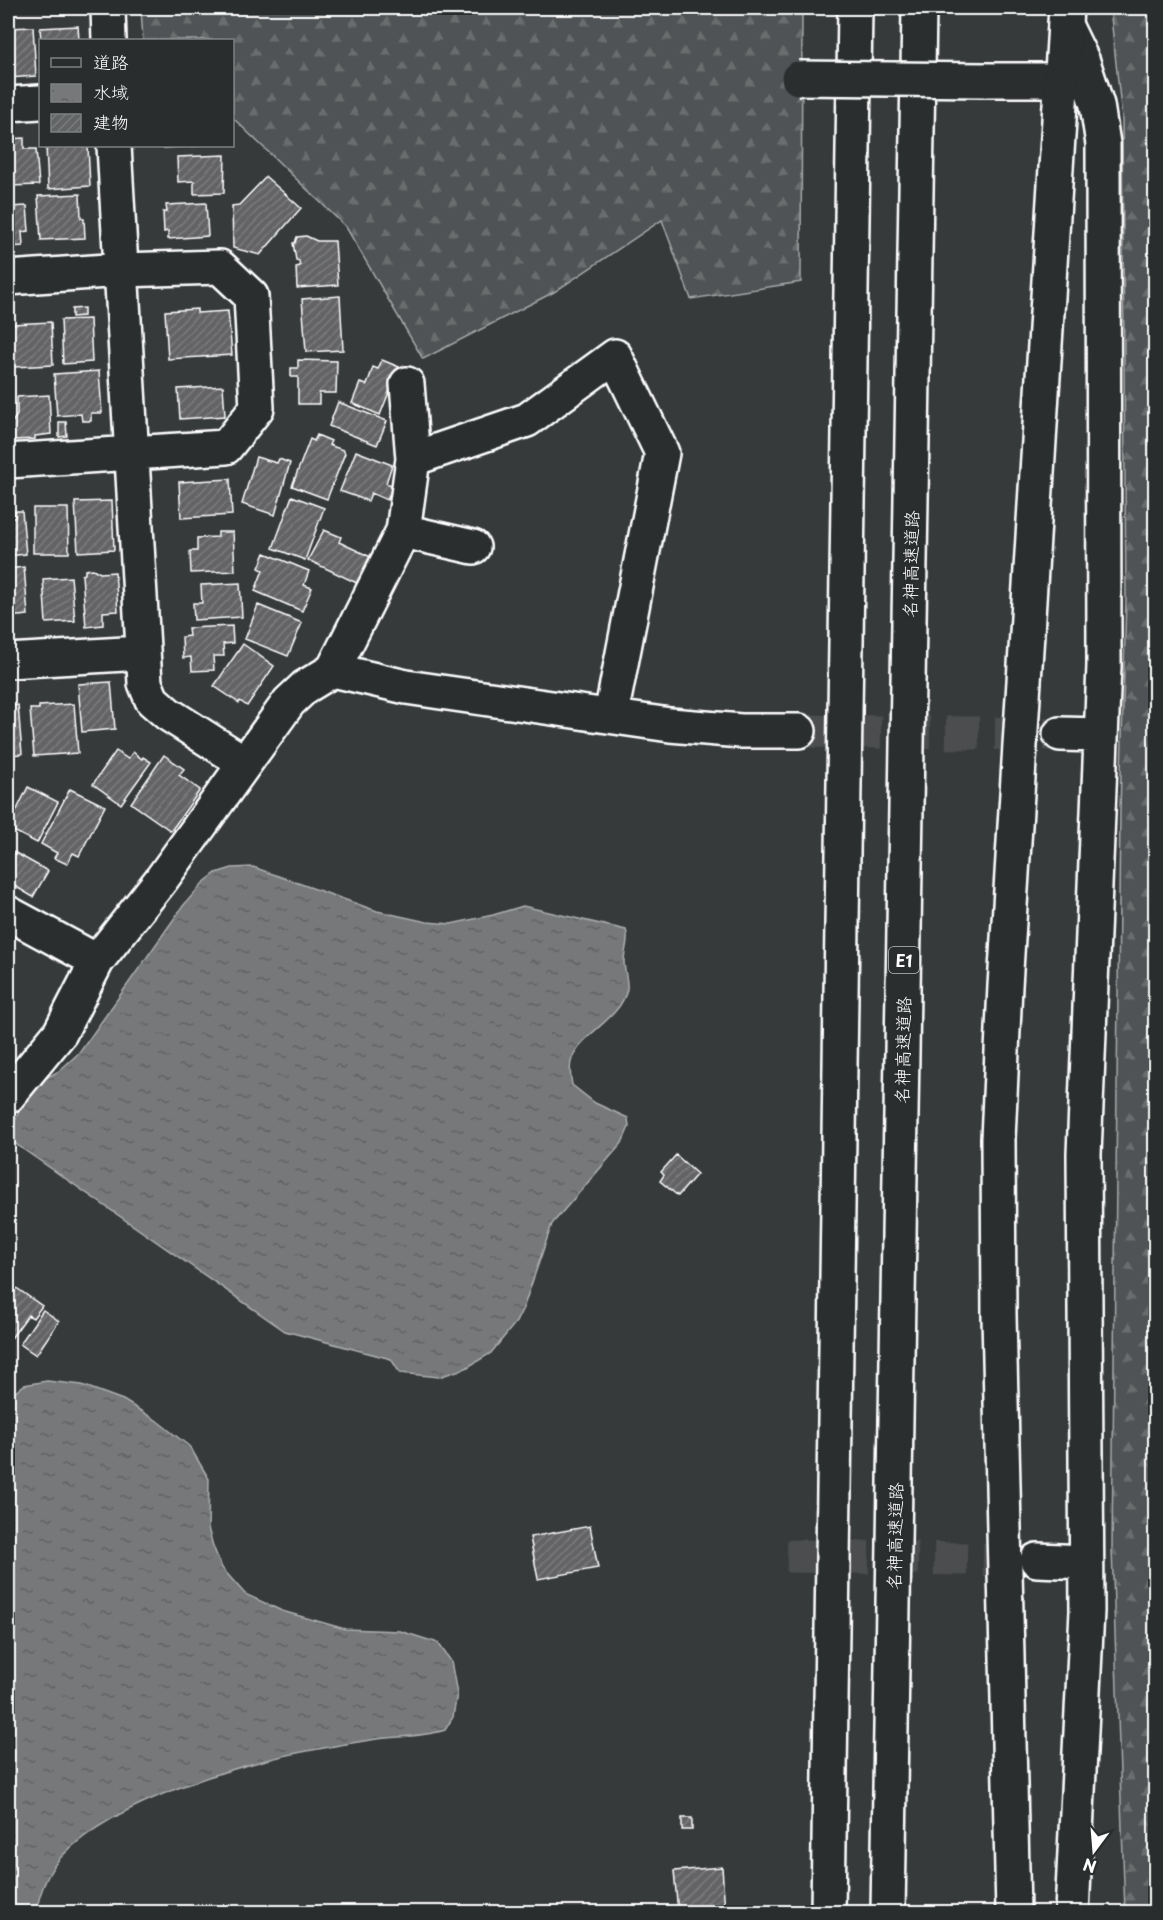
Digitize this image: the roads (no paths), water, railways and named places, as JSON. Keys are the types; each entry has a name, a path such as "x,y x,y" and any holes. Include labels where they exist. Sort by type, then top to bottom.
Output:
{"main road":[{"path":"108,8 109,39"},
{"path":"828,1912 855,8"},
{"name":"名神高速道路","path":"888,1912 920,8"},
{"path":"1013,1912 999,1316 998,1139 1005,986 1065,16"},
{"path":"1065,16 1097,105 1103,144 1104,666 1084,1154 1087,1611 1072,1912"},
{"path":"798,78 1061,80"},
{"path":"8,104 39,102"},
{"path":"114,147 144,683 152,700 168,714 244,763"},
{"path":"8,278 122,270 220,267 251,296 257,408 226,447 8,461"},
{"path":"413,459 527,420 615,356 662,453 611,715"},
{"path":"8,1096 60,1034 97,961 161,880 289,702 304,687 333,670 403,531 413,459 407,384"},
{"path":"403,531 473,547"},
{"path":"8,661 141,653"},
{"path":"333,670 406,687 670,724 729,730 799,731"},
{"path":"1060,734 1101,735"},
{"path":"8,913 97,961"},
{"path":"1037,1560 1086,1562"}],"water":[{"path":"253,867 377,911 427,922 451,924 523,906 626,930 624,961 627,989 623,1000 617,1010 575,1052 570,1071 572,1085 595,1103 628,1118 629,1127 622,1143 552,1224 524,1306 516,1322 491,1353 466,1368 439,1377 400,1373 391,1359 285,1331 13,1142 11,1130 20,1109 31,1092 80,1052 183,906 203,883 216,873 232,868"},
{"path":"47,1381 82,1385 123,1400 156,1420 190,1447 209,1479 208,1528 213,1546 222,1568 245,1594 282,1611 345,1629 400,1631 438,1643 451,1661 457,1694 453,1717 445,1730 355,1742 254,1763 183,1786 147,1801 86,1835 63,1855 45,1882 36,1912 8,1912 8,1398 24,1385"}],"tunnel":[{"path":"799,731 1060,734"},
{"path":"787,1556 1033,1560"}]}
